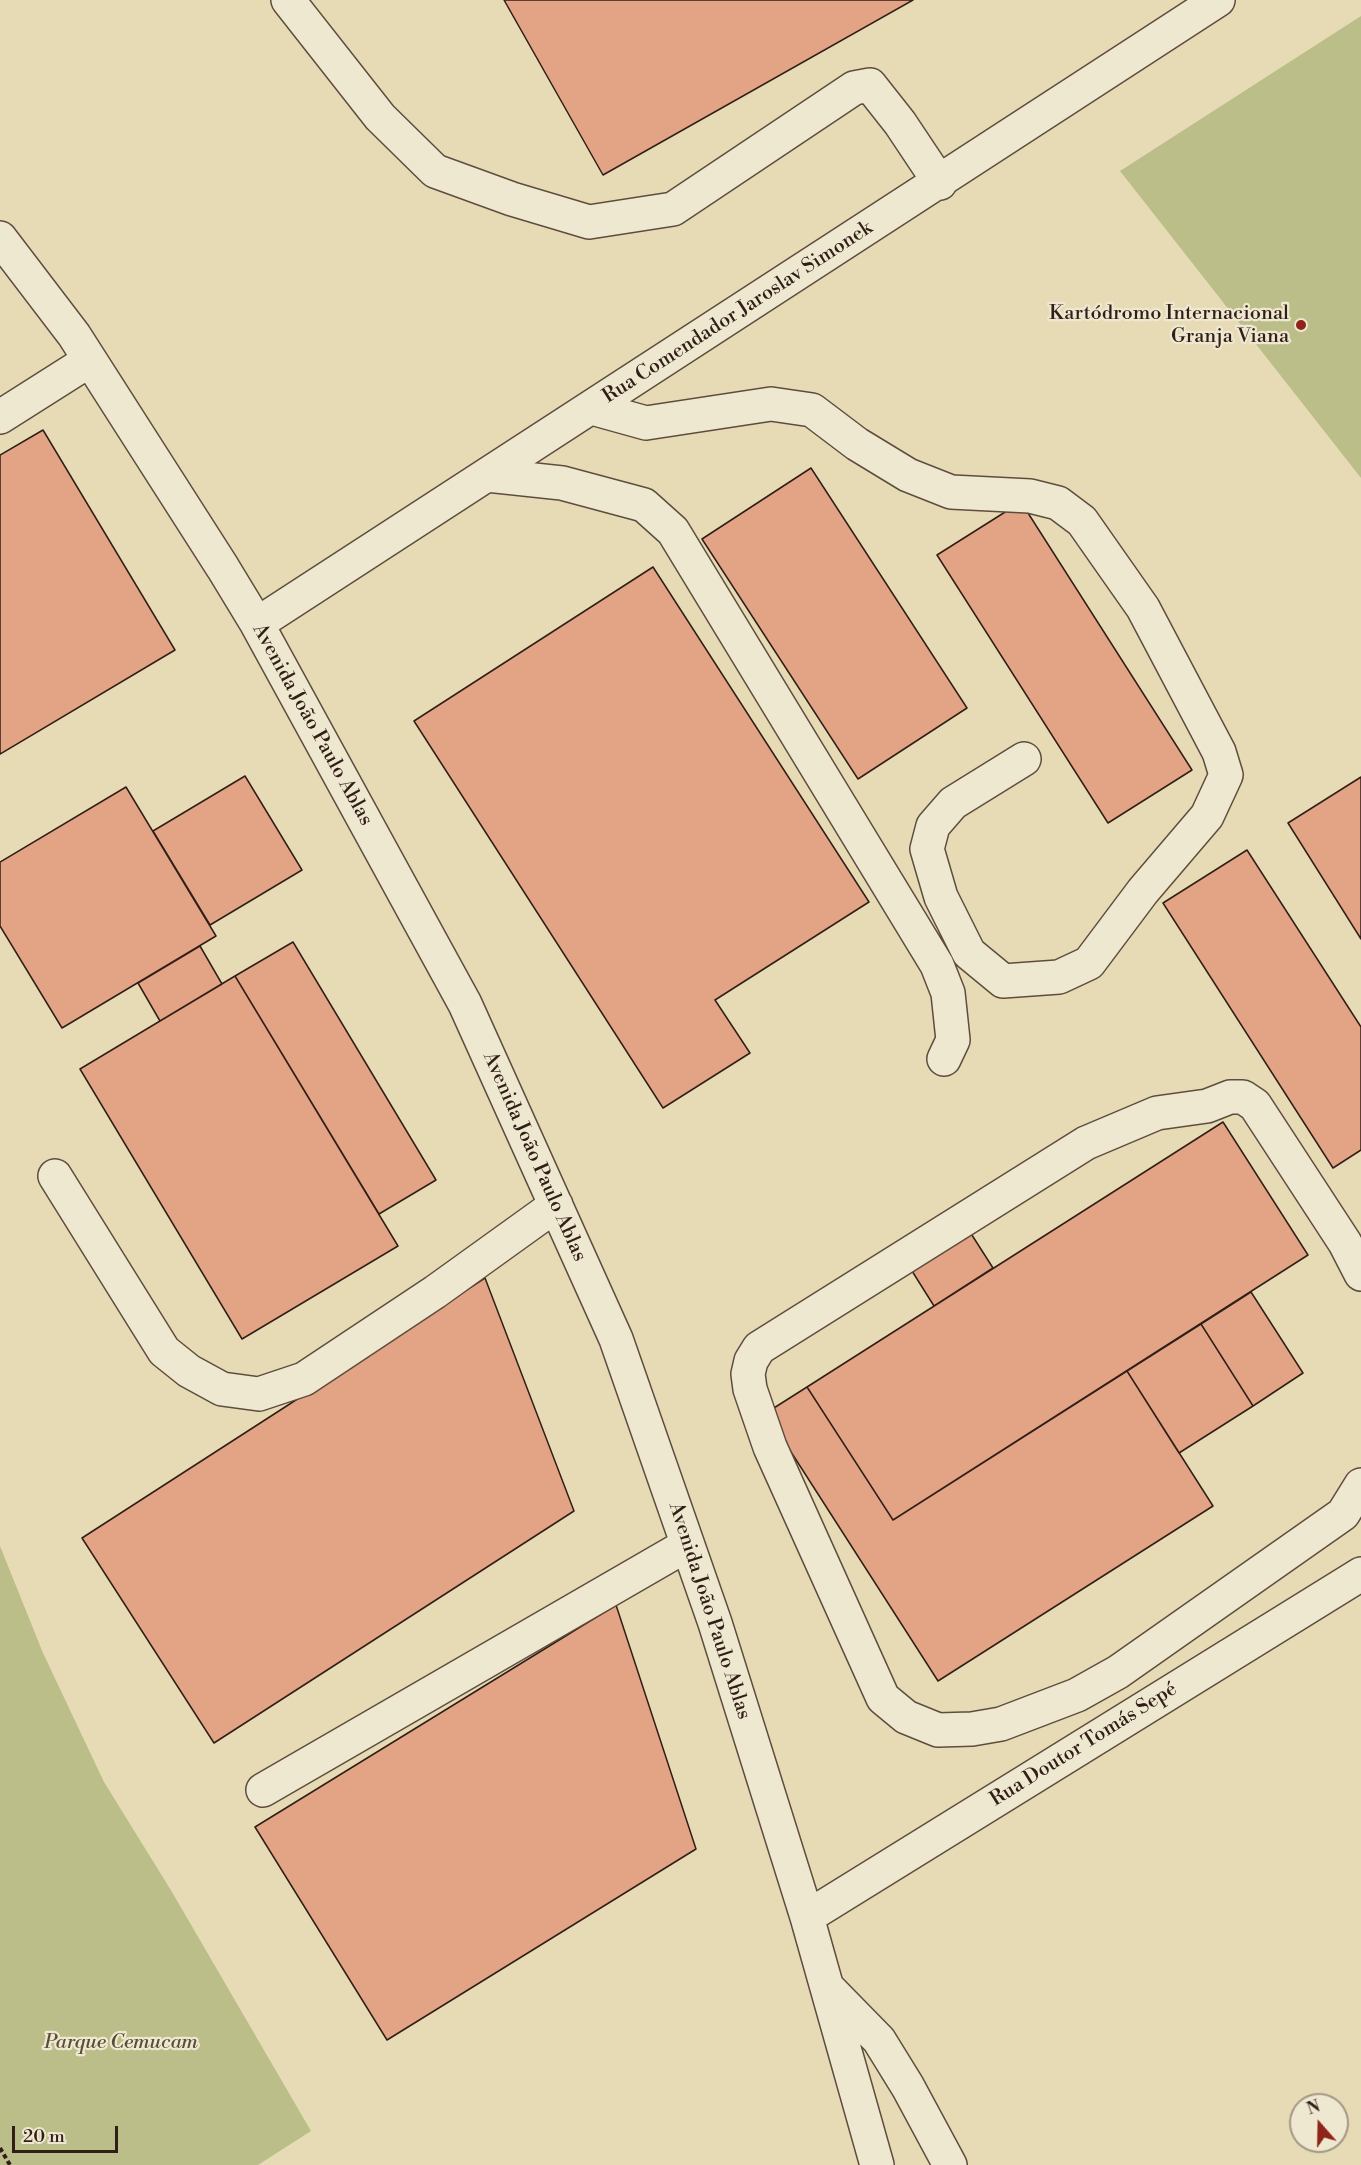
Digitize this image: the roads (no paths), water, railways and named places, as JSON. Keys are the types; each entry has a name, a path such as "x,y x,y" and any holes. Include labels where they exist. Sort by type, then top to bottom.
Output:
{"street":[{"path":"288,0 380,117 435,171 512,199 589,222 673,208 854,88 870,85 900,123 940,183"},
{"name":"Rua Comendador Jaroslav Simonek","path":"257,624 940,183 1218,0"},
{"name":"Avenida João Paulo Ablas","path":"0,238 90,360 257,624 465,1004 616,1339 687,1545 807,1917 877,2165"},
{"path":"0,417 90,360"},
{"path":"592,408 646,423 771,404 812,410 857,444 908,475 951,492 1030,496 1058,503 1082,521 1143,608 1220,752 1226,776 1207,816 1143,891 1089,963 1059,977 1003,981 969,953 941,897 927,849 933,826 953,803 1024,759"},
{"path":"488,475 562,483 644,505 673,531 937,965 948,993 953,1040 944,1059"},
{"path":"1361,1274 1345,1243 1255,1105 1243,1097 1230,1097 1207,1106 1157,1113 1086,1143 759,1348 751,1361 748,1374 750,1389 770,1447 883,1698 906,1717 938,1730 972,1729 1001,1724 1087,1690 1118,1672 1342,1514 1361,1485"},
{"path":"55,1176 164,1351 189,1371 222,1389 259,1394 304,1379 435,1292 556,1205"},
{"path":"263,1790 687,1545"},
{"name":"Rua Doutor Tomás Sepé","path":"807,1917 1361,1574"},
{"path":"827,1986 879,2040 908,2087 950,2165"}],"place":[{"name":"Kartódromo Internacional Granja Viana","path":"1301,325"}],"park label":[{"name":"Parque Cemucam","path":"121,2043"}]}
